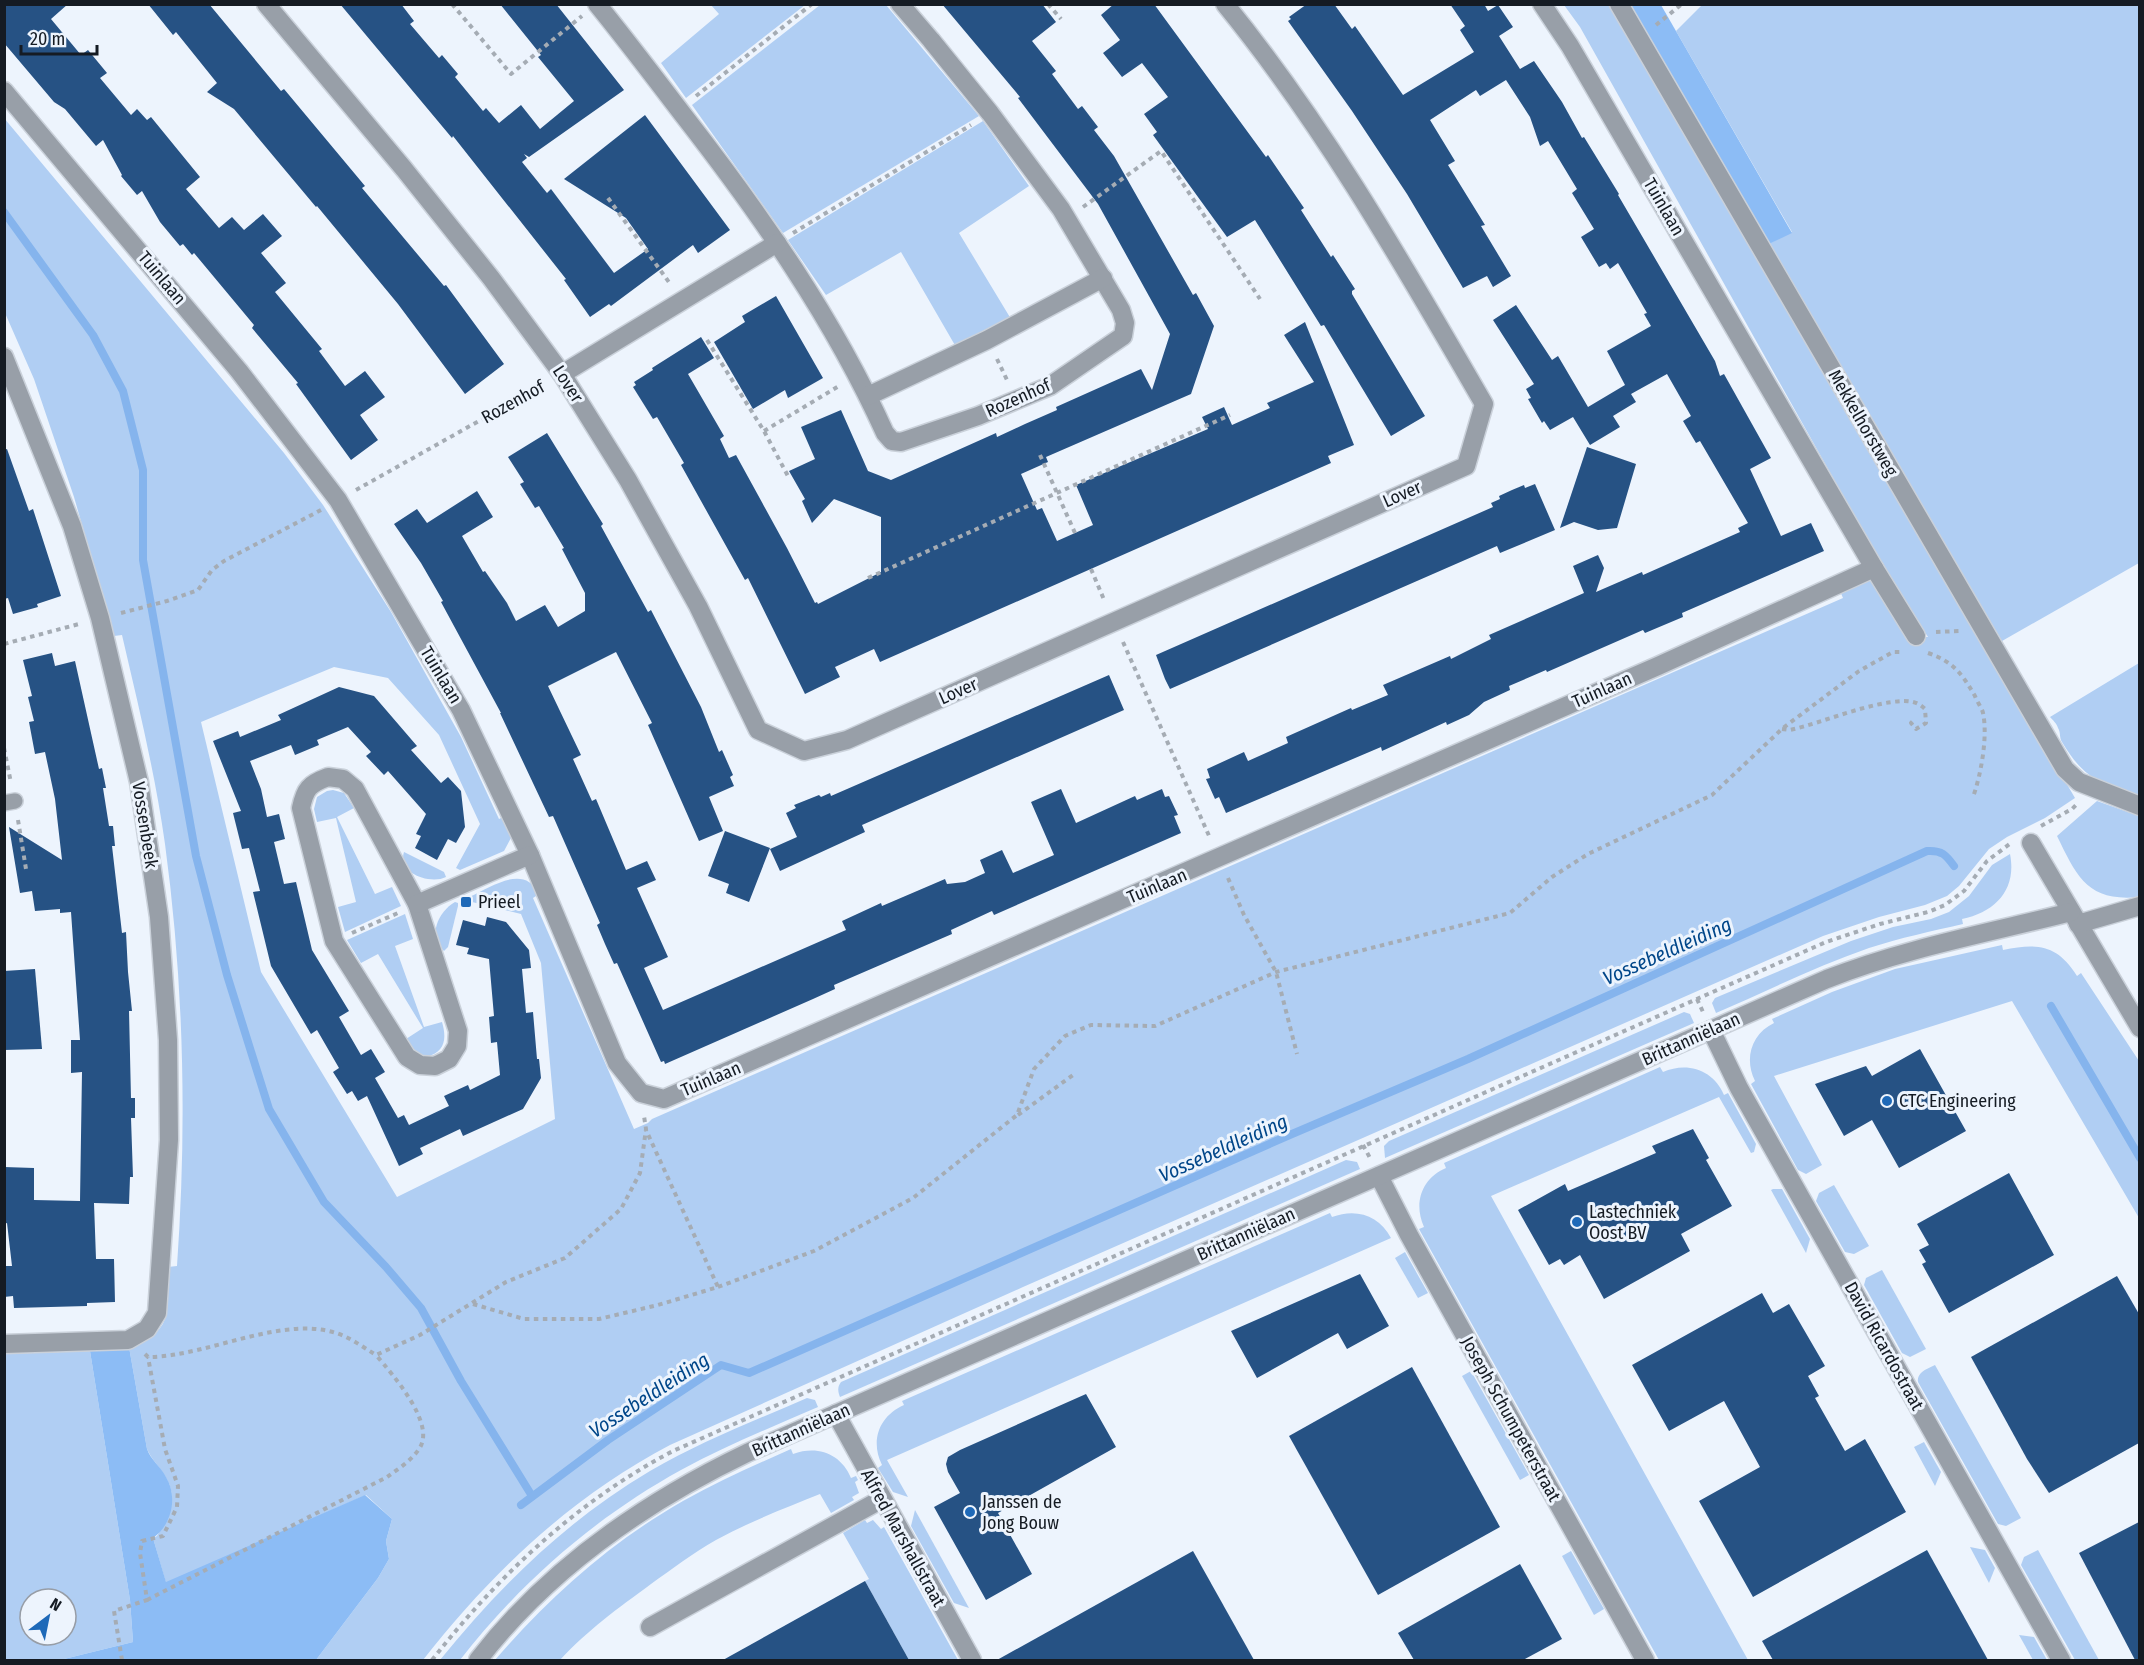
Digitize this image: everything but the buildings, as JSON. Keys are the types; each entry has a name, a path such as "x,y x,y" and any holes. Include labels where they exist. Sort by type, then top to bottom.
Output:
{"street":[{"name":"Lover","path":"266,4 412,178 491,278 562,374 628,480 698,606 758,730 804,751 847,740 1466,466 1484,404 1353,181 1254,39 1225,4"},
{"name":"Rozenhof","path":"593,8 679,109 731,177 806,286 858,375 885,433 892,441 901,442 978,416 1050,386 1123,336 1125,323 1121,310 1068,218 990,113 900,4"},
{"name":"Tuinlaan","path":"1542,4 1570,46 1917,639"},
{"name":"Mekkelhorstweg","path":"1619,4 2065,769 2079,782 2139,806"},
{"name":"Tuinlaan","path":"4,91 239,371 338,500 461,710 530,855 617,1064 641,1093 664,1099 1219,859 1658,666 1874,568"},
{"name":"Rozenhof","path":"562,374 777,243"},
{"path":"868,396 987,340 1103,278"},
{"name":"Vossenbeek","path":"4,357 72,526 100,618 139,782 159,917 168,1040 169,1140 157,1313 147,1329 128,1340"},
{"path":"328,777 343,779 355,789 417,904 458,1031 457,1046 449,1059 435,1066 420,1065 407,1057 334,941 301,808 304,794 314,782 328,777"},
{"path":"2028,837 2139,1028"},
{"path":"417,904 530,855"},
{"name":"Brittanniëlaan","path":"478,1660 529,1601 615,1528 691,1481 836,1414 1827,980 1889,957 2139,906"},
{"name":"David Ricardostraat","path":"1711,1030 1739,1088 2061,1660"},
{"name":"Joseph Schumpeterstraat","path":"1379,1176 1409,1235 1645,1660"},
{"path":"4,1344 128,1340"},
{"name":"Alfred Marshallstraat","path":"836,1414 972,1660"},
{"path":"650,1627 882,1499"}],"path":[{"path":"452,4 511,74 593,8"},
{"path":"679,109 812,4"},
{"path":"1048,4 1061,19"},
{"path":"1637,36 1683,4"},
{"path":"777,243 990,113"},
{"path":"1068,218 1161,151 1260,299"},
{"path":"608,198 683,302"},
{"path":"707,340 764,431 789,478"},
{"name":"Rozenhof","path":"131,610 198,590 212,570 224,561 268,539 562,374"},
{"path":"764,431 858,375"},
{"path":"868,578 1230,416"},
{"path":"1040,455 1075,533"},
{"path":"1091,569 1219,859 1245,915 1276,972 1297,1054"},
{"path":"4,644 100,618"},
{"path":"1917,639 1936,632 1984,630"},
{"path":"1917,639 1963,674 1983,712 1983,748 1979,781 1972,797"},
{"path":"1017,1115 1034,1069 1065,1036 1091,1025 1155,1026 1276,972 1509,913 1552,877 1588,854 1712,795 1782,729 1860,671 1893,652 1903,652"},
{"path":"1782,729 1790,730 1905,701 1917,703 1925,709 1926,723 1916,729 1911,723 1915,719"},
{"path":"432,1660 480,1602 534,1548 605,1492 673,1451 1826,942 1864,928 1928,912 1945,905 1964,891 1987,861 2072,808 2089,787"},
{"path":"334,941 417,904"},
{"path":"472,1303 524,1319 599,1319 658,1305 718,1287 814,1251 913,1198 1017,1115 1073,1075"},
{"path":"376,1355 440,1324 506,1282 565,1258 621,1209 640,1173 646,1129 641,1093"},
{"path":"646,1129 718,1287"},
{"path":"122,1660 114,1611 147,1600 387,1478 421,1448 423,1432 420,1414 376,1355 344,1336 314,1329 282,1329 189,1353 148,1357"},
{"path":"128,1340 148,1357 165,1449 178,1486 177,1507 163,1536 142,1541 140,1553 147,1600"}],"shaded area":[{"path":"711,5 805,5 686,98 661,63 719,14"},
{"path":"820,5 886,5 979,116 783,233 692,105"},
{"path":"1564,5 1611,5 2075,798 2045,818 1989,849 1959,886 1947,896 1925,905 1879,917 1823,936 1023,1287 670,1445 599,1488 535,1539 476,1597 423,1660 316,1660 378,1578 389,1559 386,1541 392,1519 366,1495 166,1583 153,1538 157,1536 169,1512 171,1489 147,1449 129,1347 150,1338 163,1324 167,1308 168,1267 177,1266 183,1107 180,1002 171,897 156,791 122,635 114,636 74,497 34,379 5,313 4,118 284,453 323,505 391,612 461,737 499,819 505,816 512,836 504,851 460,870 456,868 480,824 439,735 388,678 334,667 201,722 261,972 397,1197 555,1119 541,963 521,914 468,901 469,897 497,883 516,879 525,880 533,885 539,894 533,898 634,1129 652,1119 1843,598 1840,591 1866,580 1874,579 1918,637 1928,637 1878,558 1580,27","holes":["1659,971 1468,1059 1335,1115"]},
{"path":"1628,5 1661,5 1792,233 1765,246"},
{"path":"1702,5 2139,5 2139,563 2002,641 1765,246 1792,232 1676,31"},
{"path":"983,121 1029,186 959,233 1011,319 956,347 901,252 826,295 788,240"},
{"path":"2139,663 2139,797 2103,783 2086,772 2070,754 2061,740 2057,725 2050,717"},
{"path":"333,790 344,793 354,808 337,817 375,894 392,887 401,906 345,932 338,907 356,902 336,818 317,822 314,809 317,797"},
{"path":"2097,801 2139,816 2139,897 2107,895 2086,884 2071,864 2057,836"},
{"path":"404,852 444,872 446,877 432,879 416,875 405,866"},
{"path":"2010,854 2010,878 2001,897 1985,911 1962,919 1963,924 1869,948 1716,1013 1712,1003 1715,998 1851,941 1949,912 1969,896 1992,865"},
{"path":"455,902 458,906 448,947 444,951 436,938 437,925 444,912"},
{"path":"405,914 413,939 395,946 424,1027 442,1022 444,1028 441,1048 426,1057 414,1050 406,1039 423,1028 378,954 361,963 347,940"},
{"path":"2002,945 2003,950 2026,947 2045,948 2062,957 2077,976 2081,973 2139,1061 2139,1218 2012,1001 1774,1076 1822,1165 1806,1174 1798,1170 1751,1084 1755,1081 1750,1064 1752,1048 1760,1034 1774,1023 1772,1019 1832,992 1895,969"},
{"path":"1684,1012 1690,1014 1694,1023 1385,1158 1384,1146 1389,1141"},
{"path":"1660,1067 1663,1072 1681,1067 1699,1070 1714,1079 1724,1095 1728,1093 1756,1144 1754,1152 1751,1153 1719,1097 1491,1196 1748,1660 1659,1660 1419,1229 1424,1227 1419,1209 1422,1192 1431,1178 1446,1168 1444,1163"},
{"path":"1346,1160 1357,1162 1360,1169 840,1397 838,1390 841,1382"},
{"path":"1834,1185 1869,1246 1854,1254 1845,1252 1816,1201 1819,1193"},
{"path":"1782,1189 1810,1239 1806,1253 1771,1190"},
{"path":"1330,1213 1332,1217 1350,1213 1366,1216 1380,1224 1391,1238 887,1460 908,1497 893,1492 878,1468 882,1465 877,1447 879,1430 888,1416 904,1405 902,1401"},
{"path":"1405,1252 1428,1293 1418,1298 1395,1258"},
{"path":"1882,1270 1926,1349 1910,1357 1902,1353 1864,1285 1866,1278"},
{"path":"129,1347 147,1449 166,1477 172,1493 169,1518 165,1526 153,1538 166,1582 365,1495 392,1519 386,1541 389,1559 378,1578 316,1660 60,1660 133,1642 130,1600 90,1351"},
{"path":"90,1351 130,1600 133,1642 60,1660 5,1660 4,1354"},
{"path":"1935,1365 2021,1518 2006,1526 1998,1524 1918,1382 1921,1373"},
{"path":"1471,1371 1529,1475 1520,1480 1462,1376"},
{"path":"807,1398 815,1400 818,1407 698,1461 618,1509 560,1554 533,1579 460,1660 440,1660 486,1606 536,1556 620,1490 669,1460"},
{"path":"1924,1442 1941,1472 1935,1486 1914,1447"},
{"path":"791,1449 793,1454 802,1451 820,1451 835,1457 851,1478 856,1476 858,1480 855,1482 859,1493 852,1497 854,1500 831,1513 820,1494 754,1521 716,1540 615,1611 560,1660 495,1660 559,1593 631,1534 696,1494"},
{"path":"915,1510 969,1608 954,1603 911,1526"},
{"path":"865,1520 867,1523 873,1520 881,1529 884,1527 958,1660 909,1660 865,1581 869,1579 843,1533"},
{"path":"1970,1547 1985,1550 1995,1568 1989,1583"},
{"path":"2038,1550 2099,1660 2075,1660 2021,1565 2024,1557"},
{"path":"1571,1551 1604,1609 1594,1615 1562,1556"},
{"path":"2019,1635 2034,1637 2047,1660 2033,1660"}],"waterway":[{"path":"4,212 93,335 123,391 143,470 143,560 196,856 227,975 269,1109 324,1202 386,1267 421,1308 461,1381 532,1496"},
{"name":"Vossebeldleiding","path":"521,1505 608,1440 721,1365 749,1373 1468,1059 1927,851 1943,854 1954,866"},
{"name":"Vossebeldleiding","path":"2051,1006 2140,1158"}],"place":[{"name":"Prieel","path":"466,902"},
{"name":"CTC Engineering","path":"1887,1101"},
{"name":"Lastechniek Oost BV","path":"1577,1222"},
{"name":"Janssen de Jong Bouw","path":"970,1512"}]}
